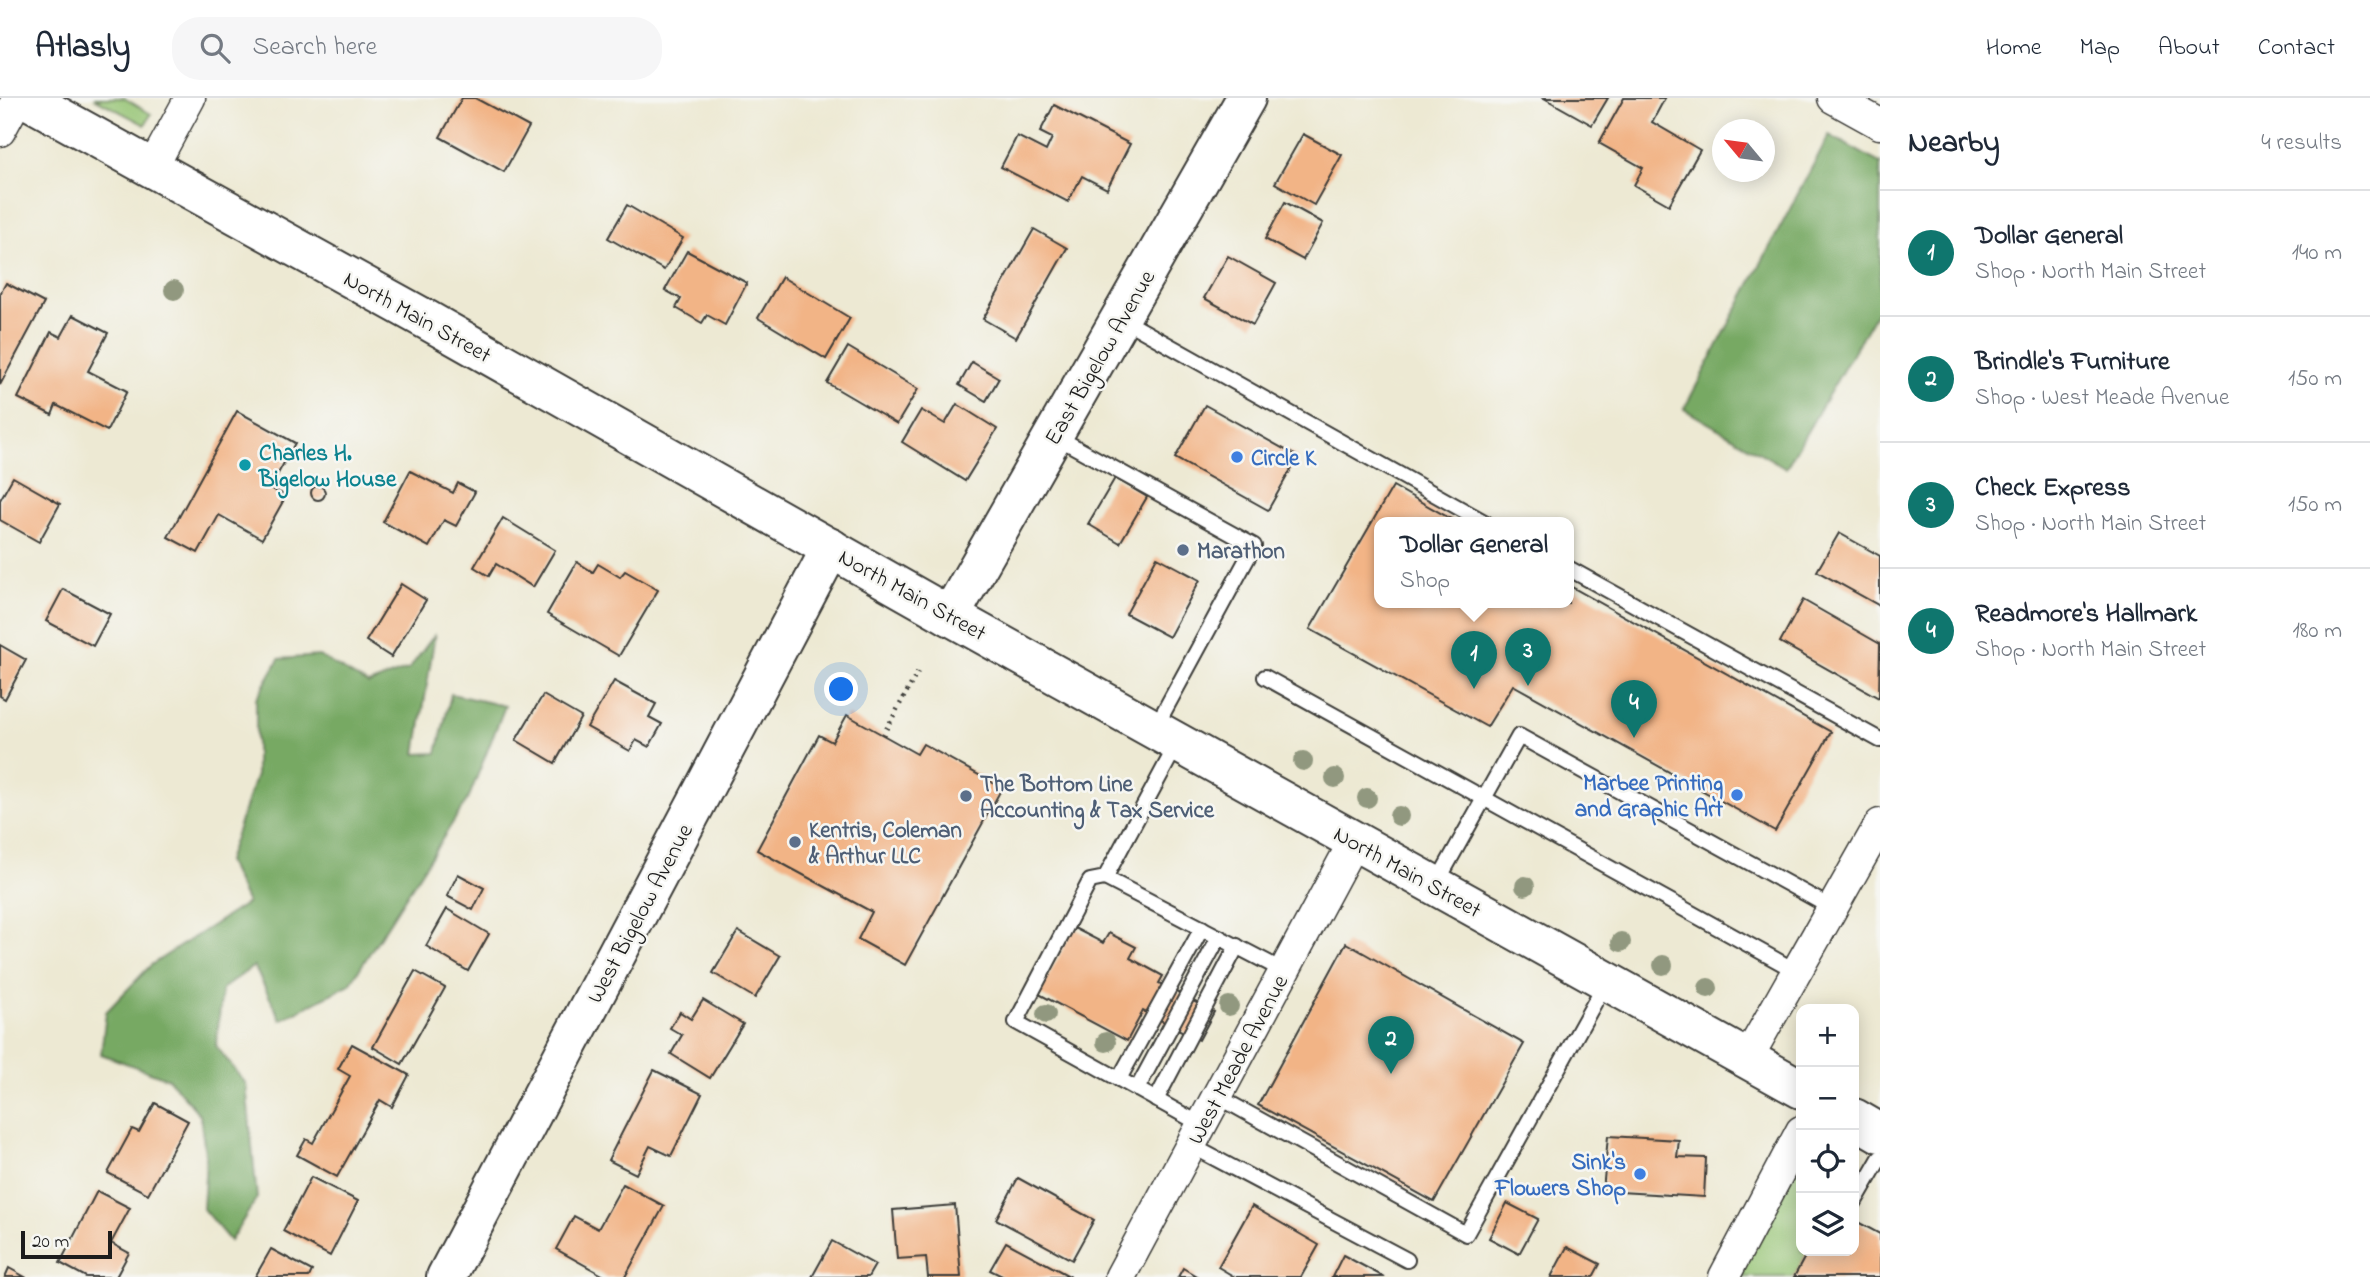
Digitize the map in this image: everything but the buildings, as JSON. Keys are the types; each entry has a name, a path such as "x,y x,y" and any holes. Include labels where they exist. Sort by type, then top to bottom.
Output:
{"main road":[{"name":"North Main Street","path":"25,98 1796,1086"},
{"name":"East Bigelow Avenue","path":"950,615 1246,98"},
{"name":"West Bigelow Avenue","path":"446,1277 831,548"},
{"path":"1859,1121 1880,1133"}],"street":[{"path":"0,131 18,98"},
{"path":"152,168 190,98"},
{"path":"1833,98 1880,124"},
{"path":"1747,1059 1880,824"},
{"name":"West Meade Avenue","path":"1120,1277 1353,841"},
{"path":"1724,1277 1796,1140"}],"lane":[{"path":"1121,319 1475,517"},
{"path":"1054,435 1254,546 1166,736 1105,878"},
{"path":"1574,571 1880,740"},
{"path":"1265,677 1796,971"},
{"path":"1434,886 1519,736 1832,908"},
{"path":"1284,971 1105,878 1090,881 1016,1021 1157,1100 1196,1135 1407,1260"},
{"path":"1119,1079 1202,928"},
{"path":"1137,1089 1219,937"},
{"path":"1157,1100 1237,946"},
{"path":"1217,1097 1466,1234 1607,981"},
{"path":"1859,1194 1880,1158"}],"path":[{"path":"883,735 920,668"}],"green space":[{"path":"94,98 124,98 151,114 145,125"},
{"path":"1829,135 1880,163 1880,306 1786,468 1684,409"},
{"path":"435,634 416,754 437,753 451,694 505,706 469,797 350,984 281,1020 254,966 222,989 216,1046 246,1084 257,1198 230,1241 203,1209 206,1159 200,1115 169,1079 101,1054 106,1012 151,965 247,903 227,861 256,775 256,699 279,659 319,656 368,684 409,669"},
{"path":"1796,1166 1796,1256 1805,1256 1794,1277 1733,1277"}],"place":[{"name":"Circle K","path":"1237,457"},
{"name":"Charles H. Bigelow House","path":"245,465"},
{"name":"Marathon","path":"1183,550"},
{"name":"Check Express","path":"1528,686"},
{"name":"Dollar General","path":"1474,689"},
{"name":"Readmore's Hallmark","path":"1634,738"},
{"name":"Marbee Printing and Graphic Art","path":"1737,795"},
{"name":"The Bottom Line Accounting & Tax Service","path":"966,796"},
{"name":"Kentris, Coleman & Arthur LLC","path":"795,842"},
{"name":"Brindle's Furniture","path":"1391,1074"},
{"name":"Sink's Flowers Shop","path":"1640,1174"}]}
